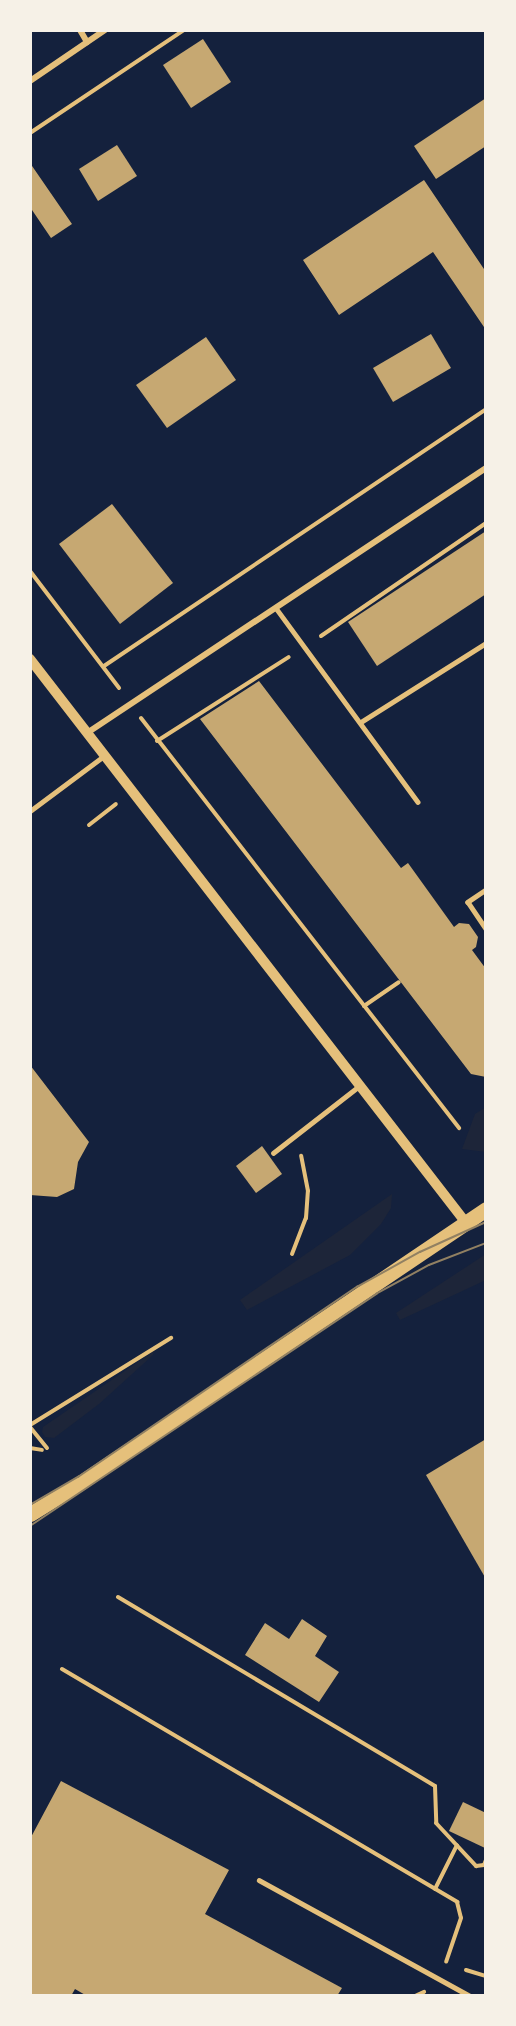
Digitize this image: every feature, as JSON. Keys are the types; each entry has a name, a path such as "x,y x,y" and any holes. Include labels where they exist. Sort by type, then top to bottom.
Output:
{"main road":[{"path":"30,1514 486,1209"}],"street":[{"path":"80,30 87,42"},
{"path":"30,81 105,30"},
{"path":"87,733 486,468"},
{"path":"30,659 361,1084 466,1223"}],"lane":[{"path":"276,608 362,722 418,802"},
{"path":"362,722 486,643"},
{"path":"30,811 105,755"},
{"path":"486,890 468,902 486,929"},
{"path":"273,1153 361,1084"},
{"path":"259,1880 470,1996"}],"path":[{"path":"30,133 184,30"},
{"path":"30,571 104,666 486,409"},
{"path":"157,741 305,646 486,523"},
{"path":"172,761 459,1128"},
{"path":"89,825 116,804"},
{"path":"364,1006 399,982"},
{"path":"292,1254 306,1218 308,1191 297,1134"},
{"path":"30,1448 44,1449 30,1426 171,1338"},
{"path":"118,1597 435,1786 436,1823 476,1866 484,1865 486,1860"},
{"path":"62,1669 457,1902 461,1918 445,1965"},
{"path":"435,1889 458,1845"}],"shaded area":[{"path":"486,1107 486,1152 462,1149 475,1114"},
{"path":"392,1194 391,1208 381,1224 350,1255 247,1310 240,1300"},
{"path":"486,1254 486,1280 400,1320 396,1313"},
{"path":"154,1351 153,1355 99,1404 54,1438 45,1437 42,1432 43,1427"}],"building":[{"path":"203,39 231,82 191,108 163,65"},
{"path":"486,98 486,146 436,179 414,146"},
{"path":"117,145 137,176 98,201 79,169"},
{"path":"30,163 72,224 51,238 32,210 30,211"},
{"path":"424,180 486,272 486,330 433,252 339,315 303,260"},
{"path":"431,334 451,368 393,402 373,368"},
{"path":"206,337 236,380 167,428 136,385"},
{"path":"112,504 173,583 120,624 59,544"},
{"path":"486,531 486,594 377,666 348,622"},
{"path":"259,681 401,868 408,863 454,927 459,923 469,924 478,937 476,947 472,950 486,969 486,1077 471,1074 200,719"},
{"path":"30,1065 89,1142 78,1162 74,1189 57,1197 30,1195"},
{"path":"262,1146 282,1174 256,1193 236,1166"},
{"path":"486,1439 486,1579 426,1475"},
{"path":"302,1619 327,1636 315,1656 339,1672 319,1702 245,1655 265,1623 289,1639"},
{"path":"61,1781 229,1870 205,1914 342,1988 337,1996 87,1996 75,1989 71,1996 30,1996 30,1839"},
{"path":"463,1802 486,1813 485,1848 449,1831"}],"tram line":[{"path":"30,1505 78,1477 357,1287 420,1252 486,1222"},
{"path":"30,1526 376,1294 429,1265 486,1243"}]}
